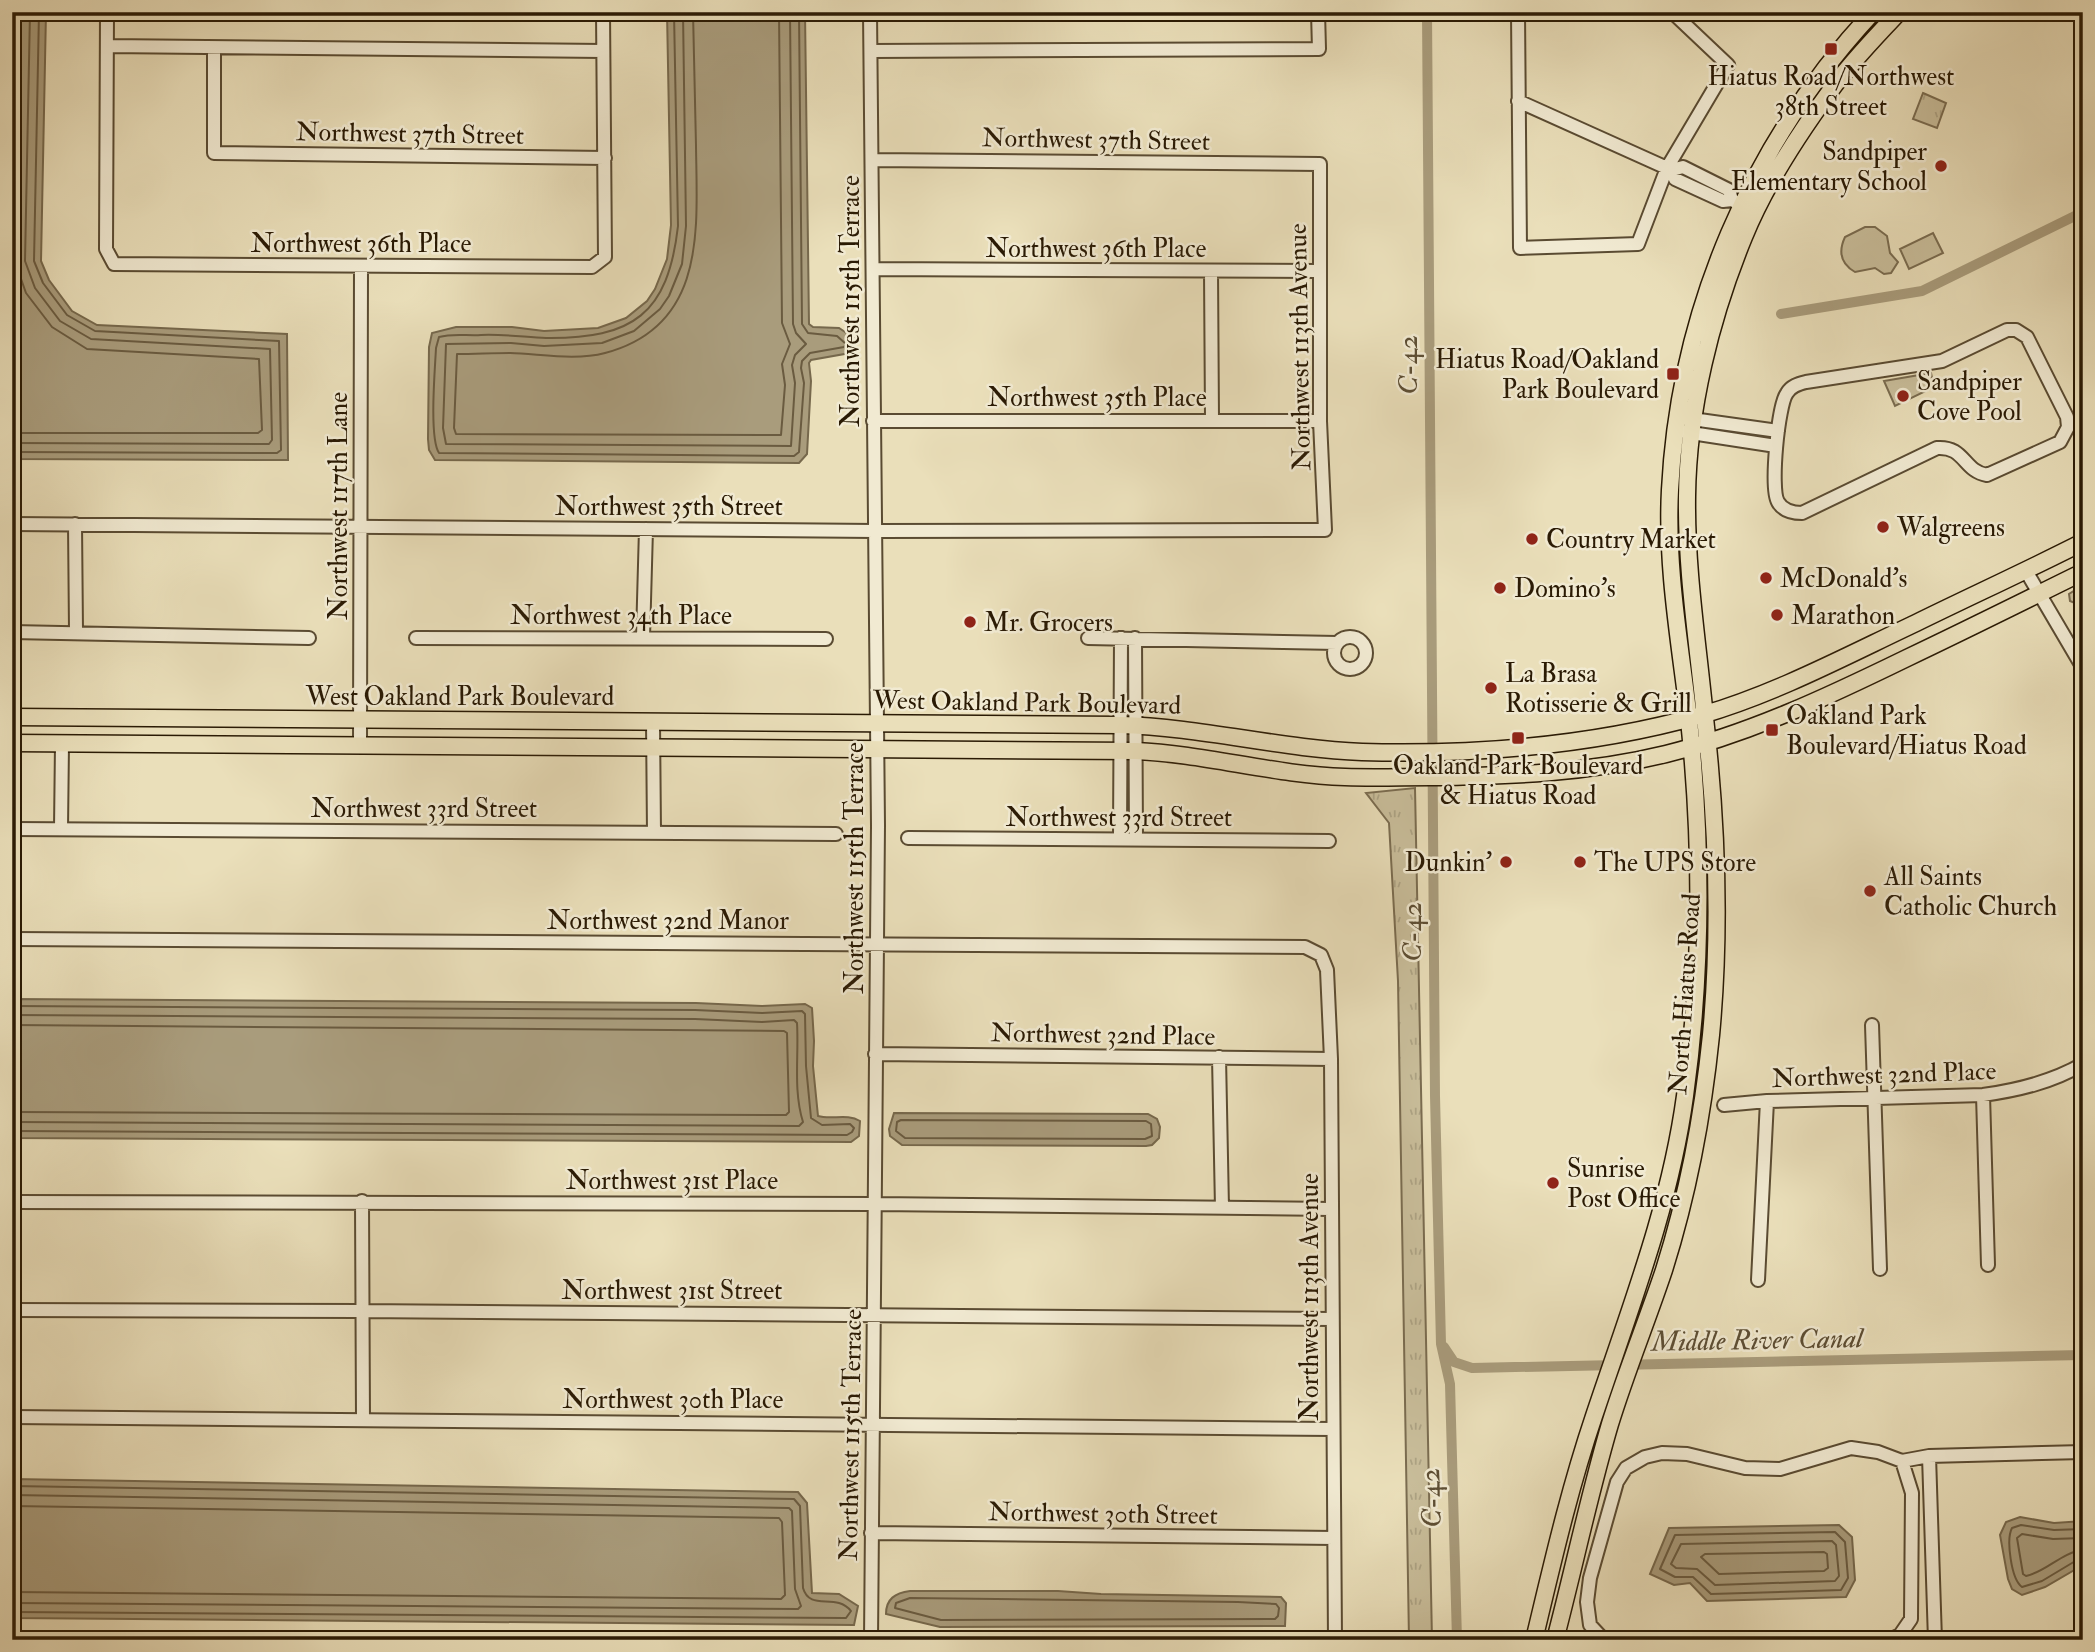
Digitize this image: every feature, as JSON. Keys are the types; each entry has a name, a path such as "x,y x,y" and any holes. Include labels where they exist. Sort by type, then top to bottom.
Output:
{"main road":[{"name":"North Hiatus Road","path":"1555,1640 1610,1424 1680,1214 1705,1086 1717,947 1714,826 1708,742 1690,594 1687,495 1693,427 1708,350 1744,236 1787,157 1833,87 1899,12"},
{"name":"North Hiatus Road","path":"1534,1640 1568,1501 1647,1264 1662,1210 1685,1098 1698,969 1699,913 1689,719 1671,579 1670,493 1675,424 1689,352 1736,202 1818,77 1868,14"},
{"name":"West Oakland Park Boulevard","path":"12,717 1128,725 1186,729 1327,750 1471,751 1566,744 1626,734 1689,719 1818,670 2083,542"},
{"name":"West Oakland Park Boulevard","path":"12,743 1128,751 1192,755 1318,775 1472,777 1579,770 1634,761 1691,747 1793,712 2083,572"}],"street":[{"path":"107,12 107,46 603,51"},
{"path":"603,12 605,158"},
{"name":"Northwest 115th Terrace","path":"870,12 877,723 876,1204 871,1640"},
{"path":"871,51 1319,49 1318,12"},
{"path":"1518,12 1520,248 1638,244 1670,169 1728,65 1672,12"},
{"path":"1868,14 1883,29"},
{"name":"Northwest 36th Place","path":"107,46 106,249 114,264 592,267 605,257 605,158"},
{"name":"Northwest 37th Street","path":"214,48 214,153 605,158"},
{"path":"1518,101 1670,169 1683,167 1729,190 1736,202 1756,212"},
{"name":"Northwest 37th Street","path":"872,160 1320,164"},
{"name":"Northwest 113th Avenue","path":"1320,164 1320,421 1325,530"},
{"name":"Northwest 117th Lane","path":"360,746 361,266"},
{"name":"Northwest 36th Place","path":"873,270 1318,271"},
{"path":"1211,271 1212,419"},
{"path":"2010,330 2021,332 2027,337 2067,419 2067,430 2060,442 1993,474 1977,472 1954,449 1937,448 1807,510 1791,513 1782,507 1776,498 1778,431 1784,397 1792,387 1806,382 1942,361 2010,330"},
{"name":"Northwest 35th Place","path":"873,421 1320,421"},
{"path":"1675,424 1776,446"},
{"path":"1693,427 1778,431"},
{"name":"Northwest 35th Street","path":"12,524 875,531 1325,530"},
{"path":"75,524 76,631"},
{"path":"643,637 646,529"},
{"path":"2026,571 2083,668"},
{"path":"12,632 76,631 309,638"},
{"name":"Northwest 34th Place","path":"416,638 826,639"},
{"path":"1088,638 1337,643"},
{"path":"1121,638 1128,725"},
{"path":"1120,839 1135,638"},
{"path":"653,722 654,832"},
{"path":"61,830 62,744"},
{"path":"1128,751 1136,839"},
{"name":"Northwest 33rd Street","path":"12,829 836,834"},
{"name":"Northwest 33rd Street","path":"908,838 1329,841"},
{"name":"Northwest 32nd Manor","path":"12,939 1305,947 1321,955"},
{"name":"Northwest 113th Avenue","path":"1321,955 1327,970 1331,1059 1335,1640"},
{"path":"1872,1025 1880,1269"},
{"name":"Northwest 32nd Place","path":"875,1054 1331,1059"},
{"path":"1219,1058 1222,1209"},
{"name":"Northwest 32nd Place","path":"1724,1105 1767,1101 1983,1096 2046,1081 2083,1064"},
{"path":"1983,1096 1988,1265"},
{"path":"1758,1280 1767,1101"},
{"name":"Northwest 31st Place","path":"12,1202 876,1204 1331,1209"},
{"path":"362,1202 363,1420"},
{"name":"Northwest 31st Street","path":"12,1310 1332,1319"},
{"name":"Northwest 30th Place","path":"12,1417 1333,1429"},
{"path":"1604,1640 1590,1625 1587,1602 1590,1578 1617,1482 1626,1468 1645,1457 1662,1453 1687,1454 1745,1468 1780,1469 1851,1448 1878,1452 1902,1461 1929,1456 2083,1452"},
{"path":"1929,1456 1936,1640"},
{"path":"1895,1637 1911,1619 1912,1597 1912,1493 1902,1461"},
{"name":"Northwest 30th Street","path":"871,1533 1334,1538"}],"green space":[{"path":"1923,93 1946,103 1937,128 1913,119"},
{"path":"1865,227 1875,227 1887,236 1890,253 1898,262 1891,273 1884,274 1875,268 1855,272 1844,261 1841,253 1845,237"},
{"path":"1933,233 1943,253 1909,269 1900,249"},
{"name":"Sandpiper Cove Pool","path":"1931,373 1934,387 1895,406 1884,381"},
{"path":"2083,585 2083,601 2077,604 2070,601 2069,594"},
{"path":"1415,788 1432,1640 1409,1640 1398,981 1389,823 1366,793"}],"water":[{"path":"12,12 46,12 41,261 49,280 72,311 97,325 287,334 288,460 12,459"},
{"path":"667,12 805,12 809,324 813,327 839,328 854,338 854,347 850,353 811,360 809,363 811,381 807,454 799,463 435,460 429,450 428,439 429,347 432,333 456,327 512,327 544,331 598,328 626,318 647,301 655,289 667,259 671,225"},
{"path":"12,999 696,1003 762,1006 805,1004 812,1008 813,1066 818,1116 850,1117 860,1121 859,1136 851,1142 12,1138"},
{"path":"894,1113 1148,1114 1157,1119 1160,1127 1159,1138 1152,1145 1146,1146 902,1145 890,1136 889,1129"},
{"path":"12,1479 798,1492 807,1503 812,1593 839,1594 858,1606 854,1625 12,1618"},
{"path":"2020,1517 2054,1523 2083,1521 2083,1565 2045,1587 2022,1595 2012,1589 2000,1535 2006,1522"},
{"path":"1839,1525 1852,1537 1855,1580 1846,1597 1707,1601 1690,1583 1674,1585 1650,1574 1669,1528"},
{"path":"910,1591 1058,1591 1281,1597 1286,1603 1285,1626 940,1627 886,1614 892,1598"}],"waterway":[{"name":"C-42","path":"1427,12 1435,1096 1441,1344 1450,1384 1457,1640"},
{"path":"1781,314 1922,291 2083,212"},
{"name":"Middle River Canal","path":"1444,1347 1454,1362 1472,1368 2083,1355"}],"place":[{"name":"Hiatus Road/Northwest 38th Street","path":"1831,49"},
{"name":"Sandpiper Elementary School","path":"1941,166"},
{"name":"Hiatus Road/Oakland Park Boulevard","path":"1673,374"},
{"name":"Sandpiper Cove Pool","path":"1903,396"},
{"name":"Walgreens","path":"1883,527"},
{"name":"Country Market","path":"1532,539"},
{"name":"McDonald's","path":"1766,578"},
{"name":"Domino's","path":"1500,588"},
{"name":"Marathon","path":"1777,615"},
{"name":"Mr. Grocers","path":"970,622"},
{"name":"La Brasa Rotisserie & Grill","path":"1491,688"},
{"name":"Oakland Park Boulevard/Hiatus Road","path":"1772,730"},
{"name":"Oakland Park Boulevard & Hiatus Road","path":"1518,738"},
{"name":"Dunkin'","path":"1506,862"},
{"name":"The UPS Store","path":"1580,862"},
{"name":"All Saints Catholic Church","path":"1870,891"},
{"name":"Sunrise Post Office","path":"1553,1183"}]}
